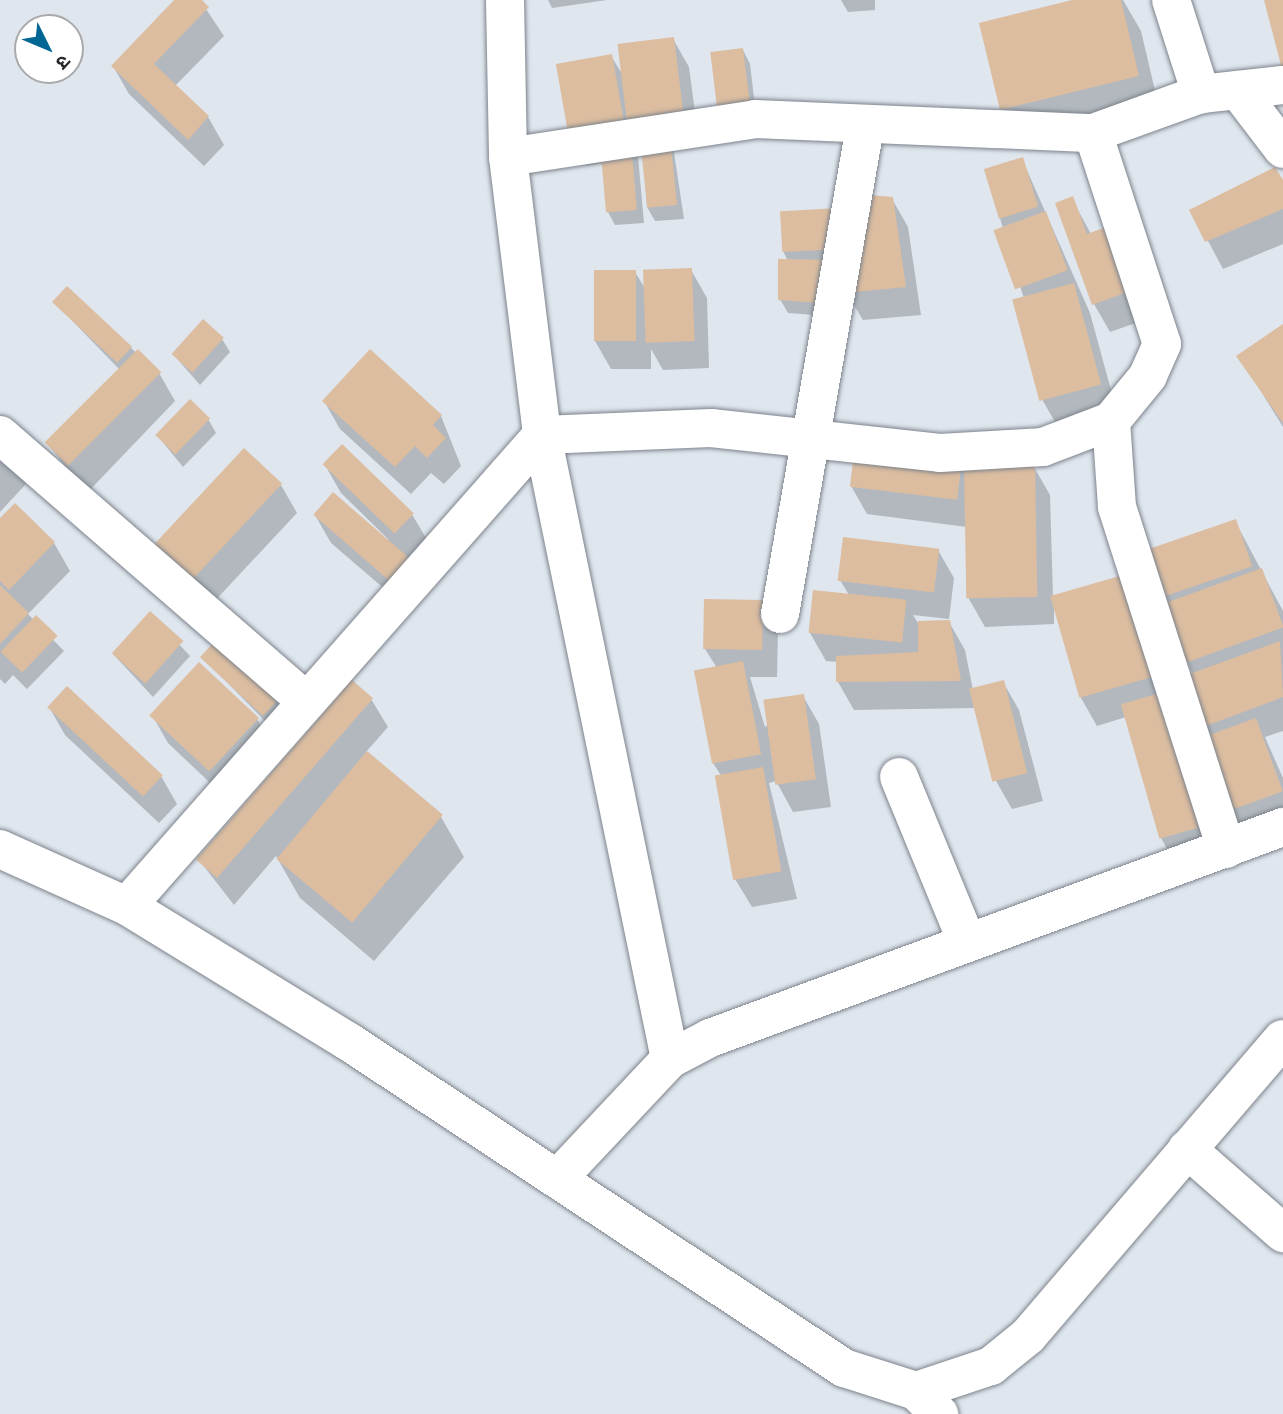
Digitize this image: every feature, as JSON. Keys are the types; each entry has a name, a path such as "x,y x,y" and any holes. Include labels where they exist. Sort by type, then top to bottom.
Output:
{"street":[{"path":"505,0 508,157 542,435 670,1059"},
{"path":"1171,0 1201,94"},
{"path":"508,157 755,120 865,128 1093,133 1201,94 1283,85"},
{"path":"1238,90 1283,149"},
{"path":"780,614 806,439 834,321 865,128"},
{"path":"127,906 303,699 542,435 711,428 940,453 1044,447 1111,421 1148,376 1162,344 1093,133"},
{"path":"1111,421 1116,507 1226,849"},
{"path":"0,435 303,699"},
{"path":"899,777 967,942"},
{"path":"560,1176 670,1059 762,1014 1283,827"},
{"path":"0,849 127,906 560,1176 844,1368 927,1402 991,1366 1028,1336 1283,1039"},
{"path":"1187,1149 1283,1233"}],"building":[{"path":"174,0 202,0 209,7 154,64 209,116 188,140 111,66"},
{"path":"1072,0 1121,0 1139,76 1000,110 979,23"},
{"path":"1264,0 1283,0 1282,69"},
{"path":"674,37 684,115 627,122 617,44"},
{"path":"743,48 750,109 718,113 710,52"},
{"path":"612,54 625,128 569,138 556,64"},
{"path":"670,137 677,205 647,208 640,140"},
{"path":"631,142 637,210 606,212 600,145"},
{"path":"1023,157 1038,207 999,219 984,169"},
{"path":"1275,167 1283,180 1283,209 1205,242 1189,210"},
{"path":"858,194 893,197 906,287 845,293"},
{"path":"1073,196 1087,234 1112,225 1136,289 1092,305 1055,203"},
{"path":"840,208 842,249 782,252 780,211"},
{"path":"1046,211 1068,270 1015,289 993,230"},
{"path":"778,259 840,260 835,304 778,300"},
{"path":"692,268 695,341 646,343 643,270"},
{"path":"594,270 636,270 636,341 594,341"},
{"path":"1074,283 1101,384 1039,401 1012,300"},
{"path":"67,286 132,347 117,363 52,302"},
{"path":"203,319 224,338 192,373 172,354"},
{"path":"1283,324 1283,423 1236,356"},
{"path":"138,349 161,372 68,466 45,442"},
{"path":"370,349 442,415 433,425 446,438 427,458 415,446 395,467 322,401"},
{"path":"190,399 210,418 175,454 155,435"},
{"path":"342,444 414,513 394,534 323,464"},
{"path":"855,445 962,458 957,500 850,487"},
{"path":"244,448 282,483 193,579 155,544"},
{"path":"1035,466 1037,597 966,598 964,467"},
{"path":"333,492 411,560 391,582 313,515"},
{"path":"15,503 55,542 9,590 0,581 0,518"},
{"path":"1236,519 1252,566 1158,599 1141,552"},
{"path":"843,537 939,549 934,592 838,581"},
{"path":"1262,568 1283,627 1183,664 1161,605"},
{"path":"1130,573 1159,675 1079,698 1050,596"},
{"path":"0,585 29,613 0,644"},
{"path":"813,590 906,600 902,643 809,633"},
{"path":"704,599 763,600 762,650 703,649"},
{"path":"150,611 183,641 145,683 112,653"},
{"path":"36,615 58,636 22,673 1,652"},
{"path":"950,620 961,681 836,682 836,656 918,652 918,621"},
{"path":"217,639 280,698 263,716 200,657"},
{"path":"1280,641 1283,697 1203,727 1184,676"},
{"path":"743,661 761,754 712,764 694,671"},
{"path":"199,662 259,718 209,771 149,715"},
{"path":"352,680 373,698 217,878 196,860"},
{"path":"1004,680 1027,773 992,782 969,689"},
{"path":"67,686 163,775 143,797 47,707"},
{"path":"1167,691 1206,826 1159,839 1121,704"},
{"path":"804,694 816,779 775,785 763,700"},
{"path":"1256,718 1283,791 1224,813 1198,739"},
{"path":"367,751 443,815 352,923 276,859"},
{"path":"763,767 781,871 733,880 715,776"}]}
